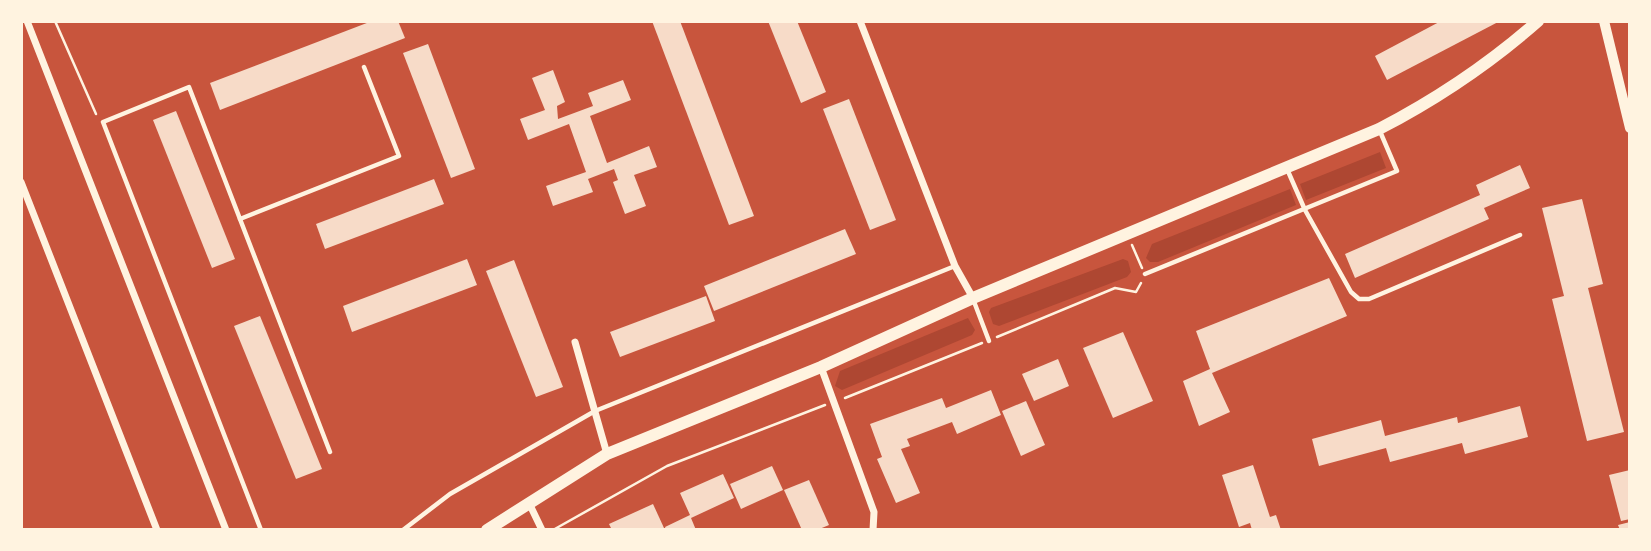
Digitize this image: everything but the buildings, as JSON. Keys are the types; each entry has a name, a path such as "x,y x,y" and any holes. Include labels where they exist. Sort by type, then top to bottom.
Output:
{"main road":[{"path":"487,530 607,454 821,367 973,298 1379,130 1430,102 1491,62 1538,21"}],"street":[{"path":"27,21 226,530"},
{"path":"860,21 955,266 973,298"},
{"path":"1604,21 1630,128"},
{"path":"21,182 157,530"},
{"path":"575,342 607,454"},
{"path":"821,367 874,512 873,530"},
{"path":"528,502 542,530"}],"lane":[{"path":"240,219 399,156 364,67"},
{"path":"261,530 103,122 189,87 330,452"},
{"path":"1145,274 1397,171 1379,130"},
{"path":"1286,168 1351,292 1359,299 1369,299 1520,235"},
{"path":"403,530 450,494 595,411 955,266"},
{"path":"973,298 989,341"}],"path":[{"path":"55,21 97,117 103,122"},
{"path":"553,530 667,466 989,341 1115,288 1136,292 1145,274 1128,236"}],"shaded area":[{"path":"1380,152 1386,168 1306,200 1300,184"},
{"path":"1290,189 1296,205 1158,262 1150,262 1146,258 1152,244"},
{"path":"1123,259 1128,261 1131,272 1127,277 999,326 993,324 989,312 991,308"},
{"path":"968,318 975,330 972,335 842,390 835,386 840,371"}]}
